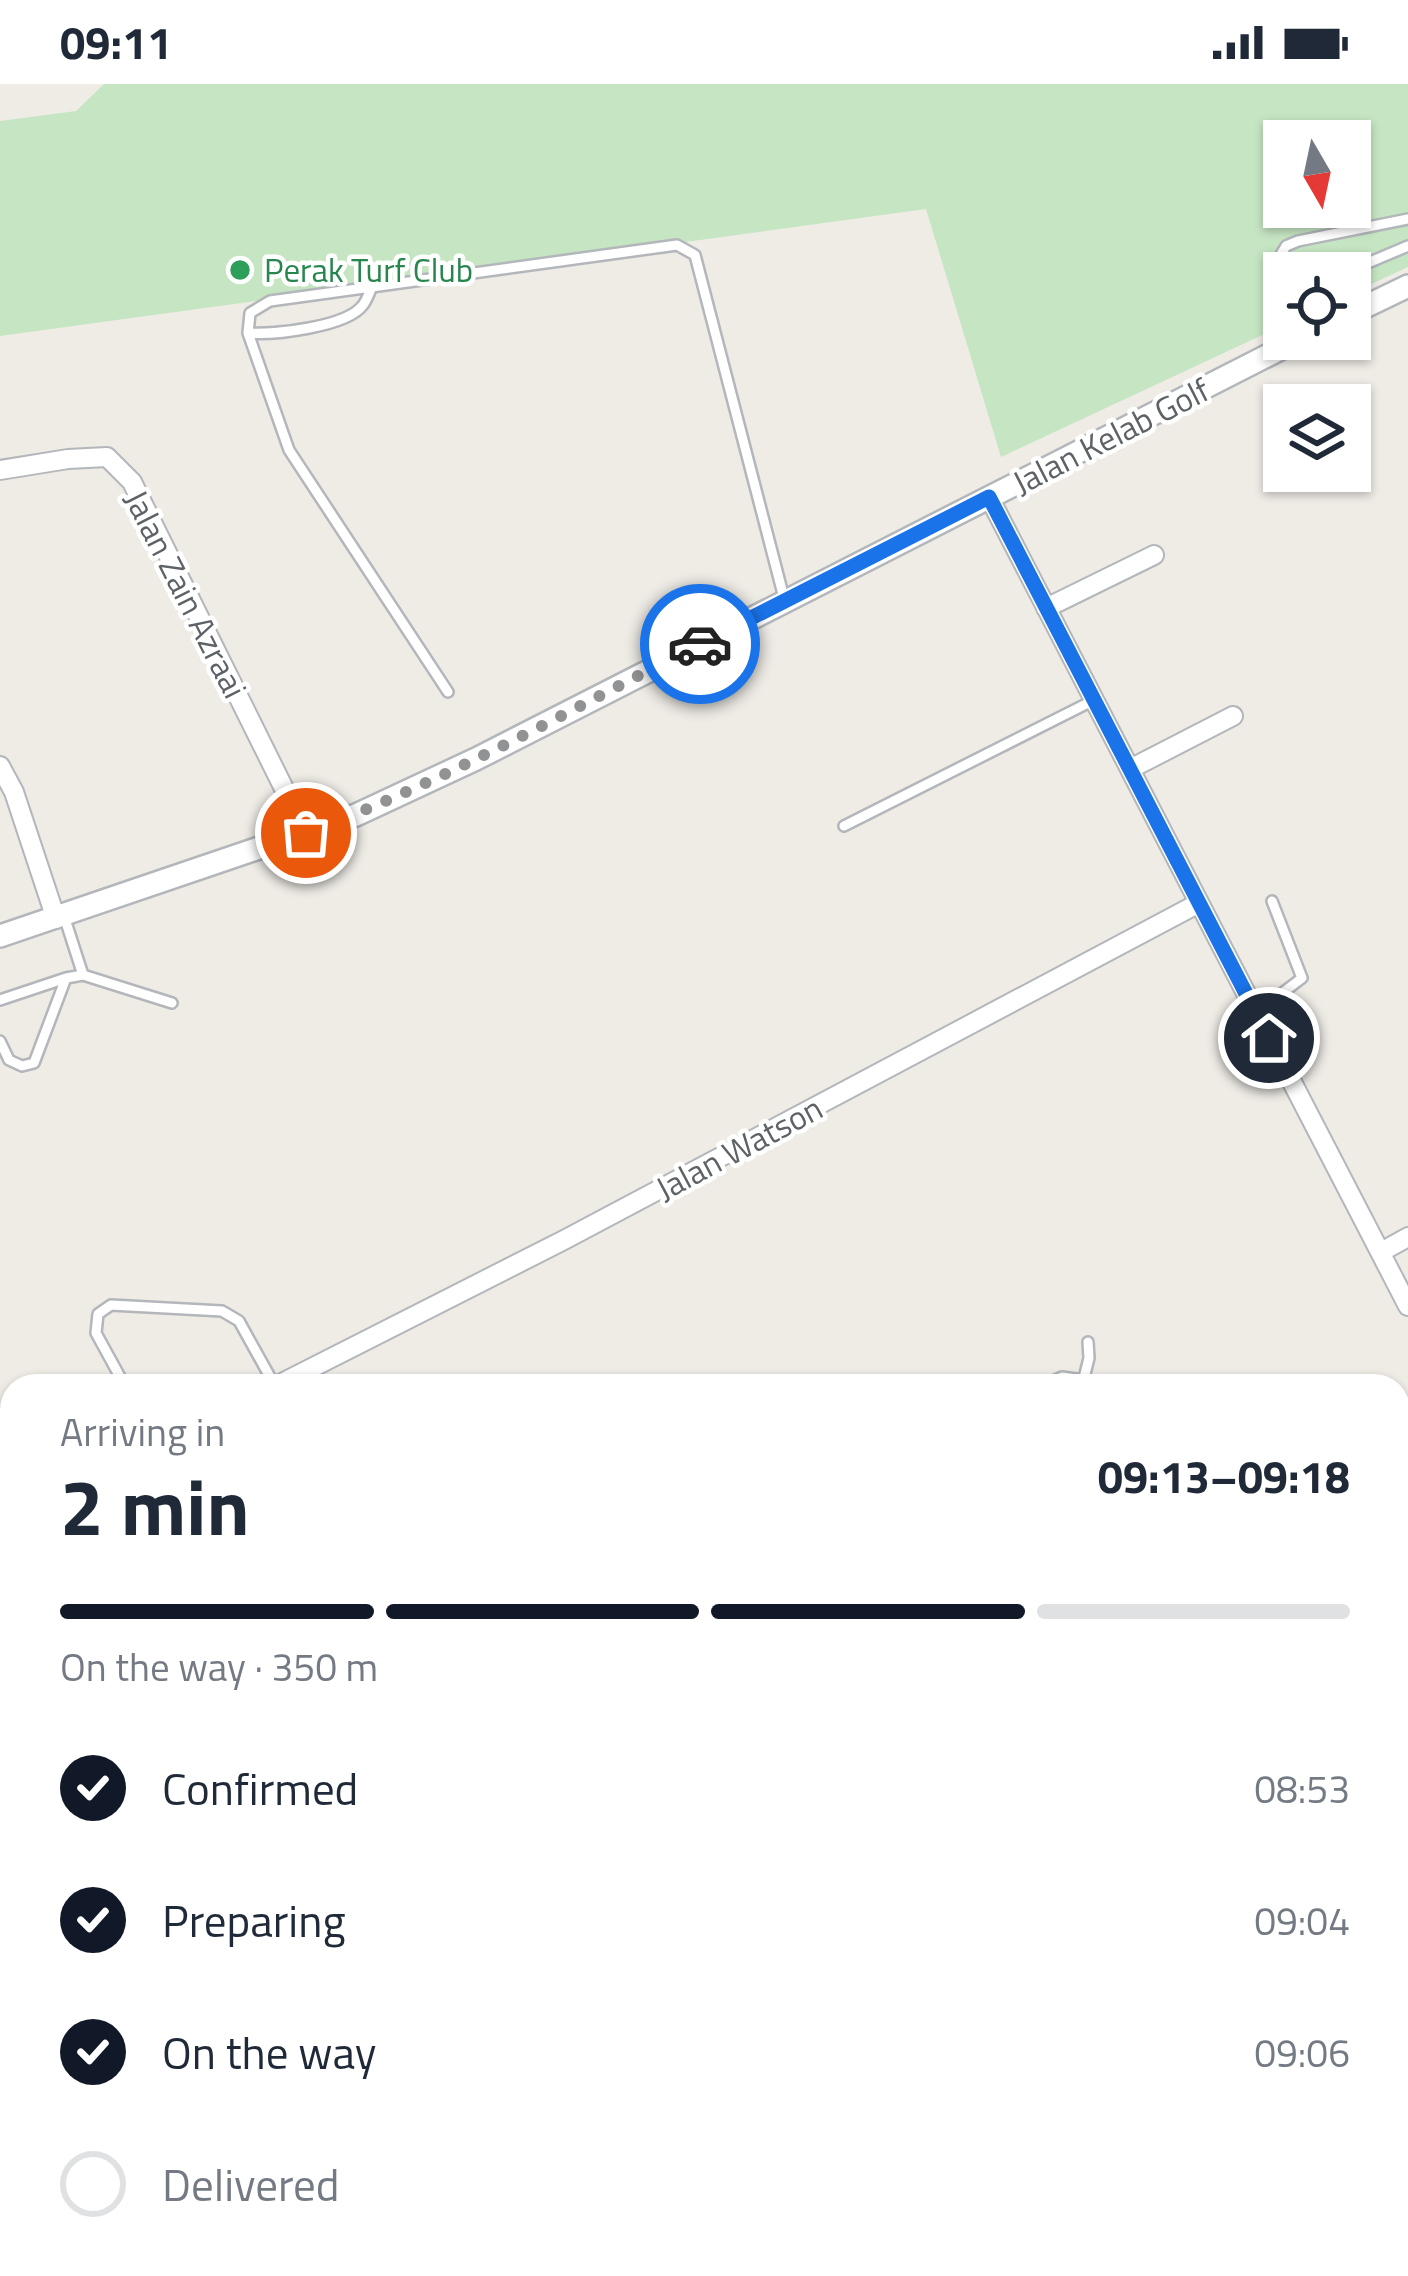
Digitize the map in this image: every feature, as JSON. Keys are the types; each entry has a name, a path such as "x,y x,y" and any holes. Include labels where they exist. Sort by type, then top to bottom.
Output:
{"street":[{"path":"1371,304 1408,286"},
{"name":"Jalan Kelab Golf","path":"0,935 356,815 1263,358"},
{"name":"Jalan Zain Azraai","path":"0,470 107,458 132,482 306,833"},
{"path":"989,497 1408,1306"},
{"path":"1046,608 1154,555"},
{"path":"1130,769 1233,716"},
{"path":"0,766 60,918"},
{"name":"Jalan Watson","path":"299,1374 564,1240 1199,904"},
{"path":"1381,1252 1408,1237"}],"lane":[{"path":"1283,252 1298,241 1408,219"},
{"path":"448,692 289,450 248,333 250,313 270,301 677,245 686,248 695,255 785,601"},
{"path":"1371,262 1408,246"},
{"path":"248,333 269,335 346,319 362,308 372,287"},
{"path":"844,826 1094,700"},
{"path":"1256,1013 1302,978 1272,901"},
{"path":"60,918 83,975"},
{"path":"0,1000 83,975 172,1003"},
{"path":"0,1042 9,1060 22,1066 34,1063 66,978"},
{"path":"118,1374 96,1333 98,1314 111,1305 223,1310 239,1321 268,1374"},
{"path":"1084,1374 1088,1342"}],"green space":[{"name":"Perak Turf Club","path":"104,84 1408,84 1408,267 1371,284 1371,252 1263,252 1263,335 1001,457 926,209 0,336 0,121 76,111"}],"way so far":[{"path":"306,833 356,815 476,758 700,644"}],"place":[{"name":"Perak Turf Club","path":"240,270"}],"route":[{"path":"700,644 989,497 1269,1038"}]}
